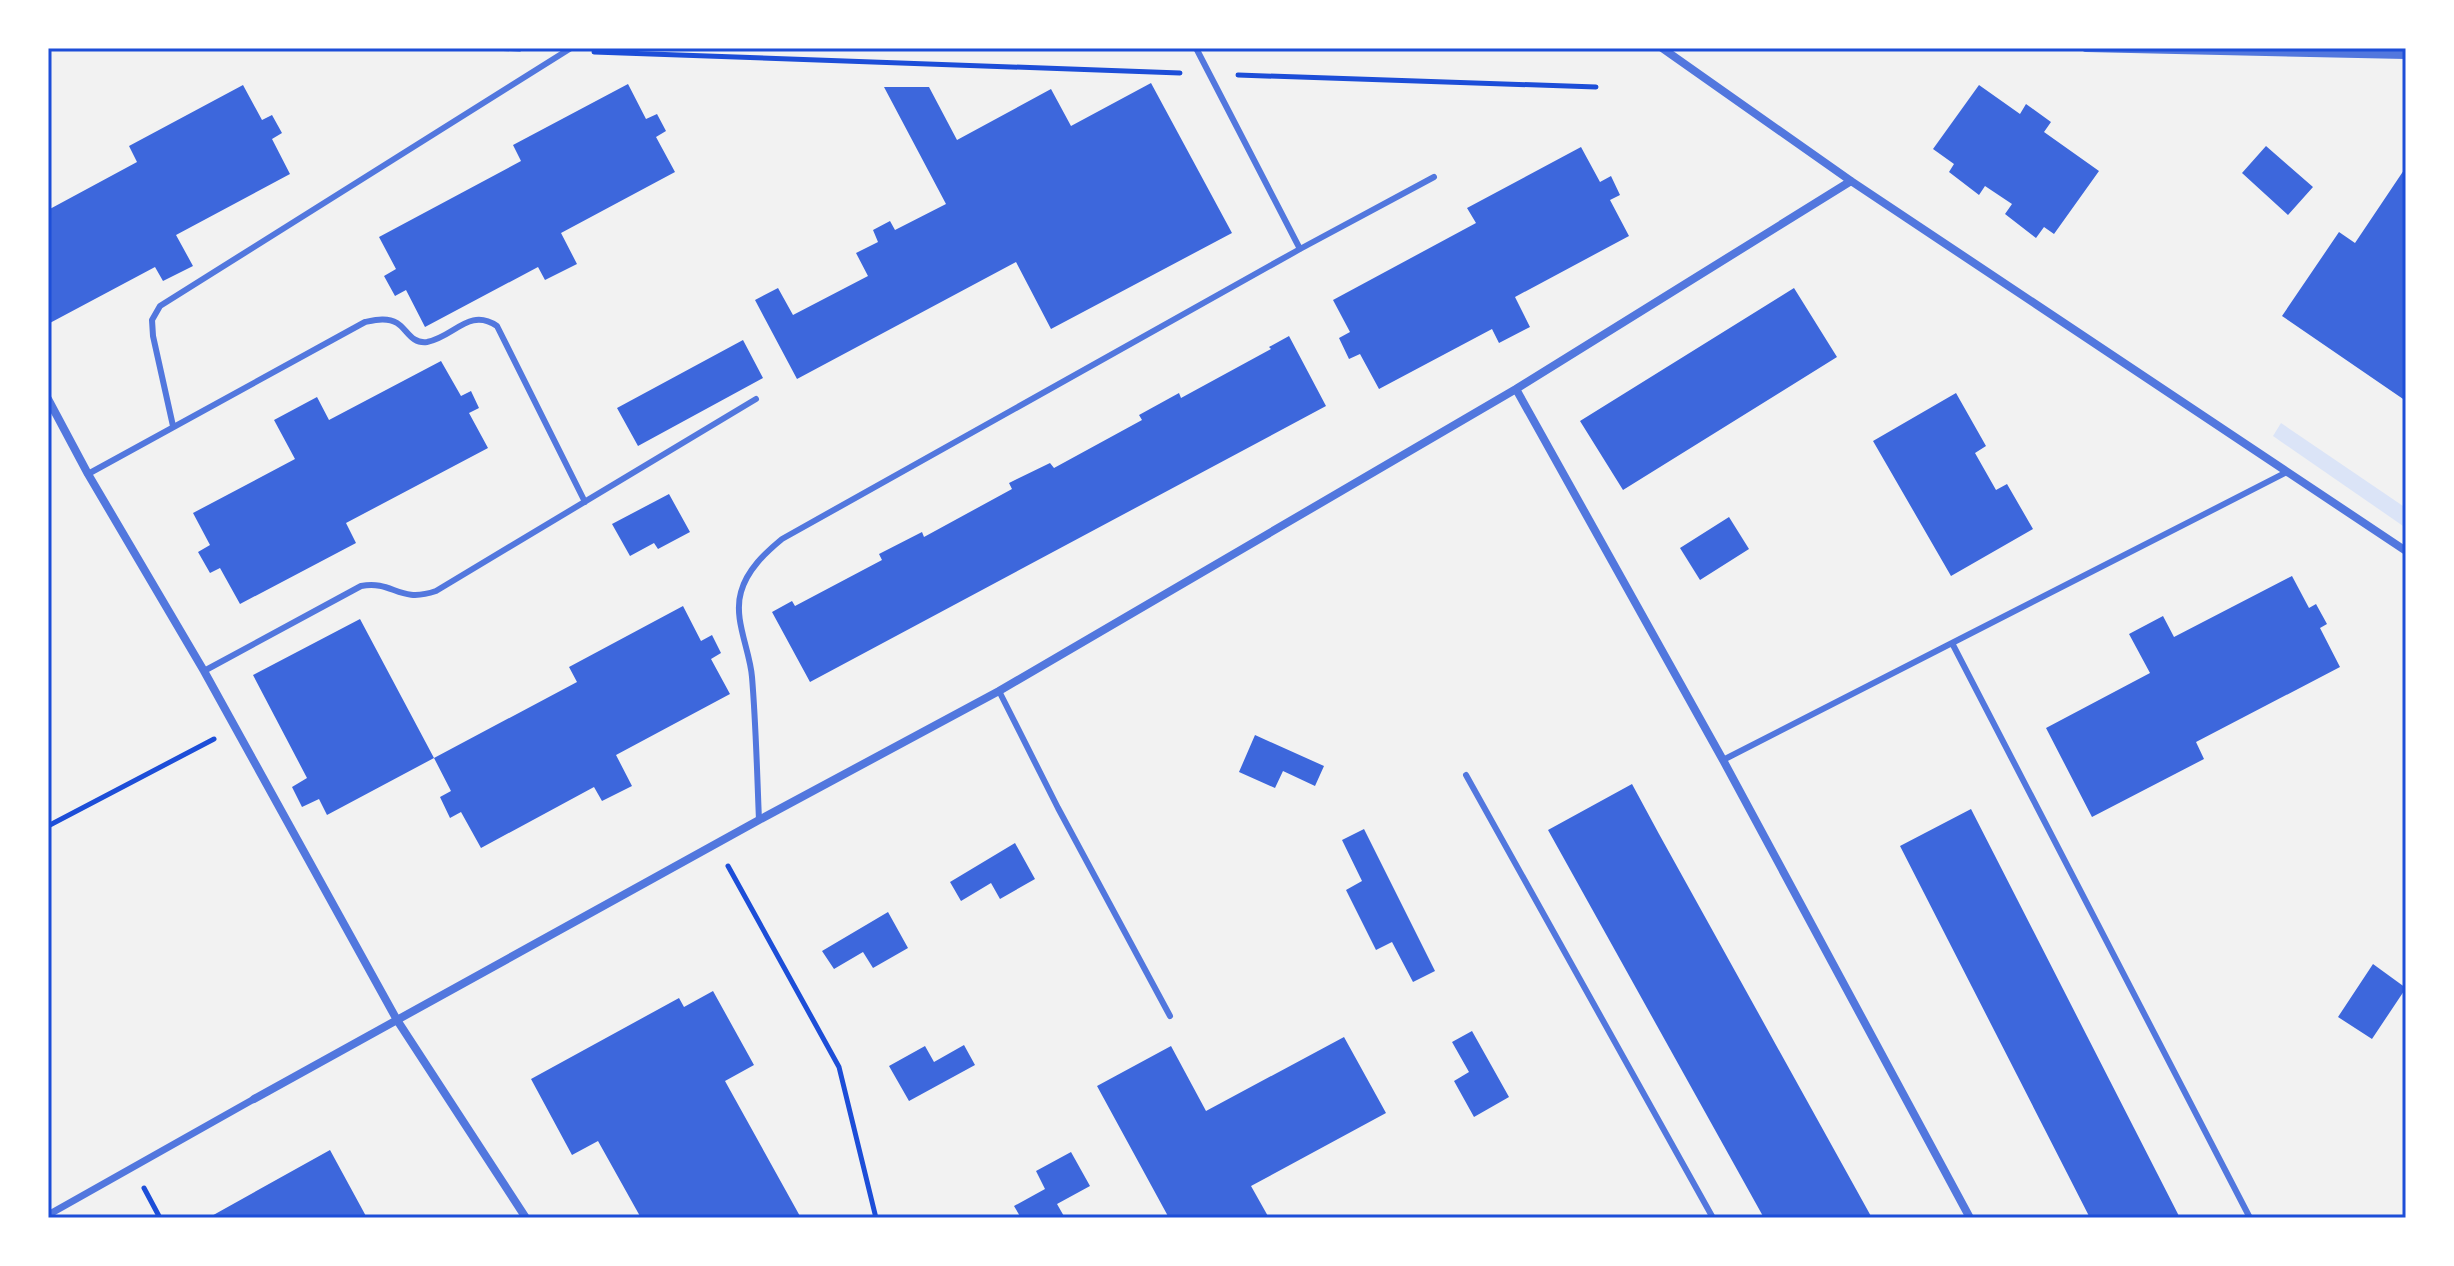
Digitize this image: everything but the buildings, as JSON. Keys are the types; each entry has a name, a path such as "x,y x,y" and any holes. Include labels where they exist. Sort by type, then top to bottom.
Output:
{"street":[{"path":"1662,48 1851,181 2406,551"},
{"path":"2086,48 2406,55"},
{"path":"48,1215 759,820 999,691 1516,389 1851,181"},
{"path":"1516,389 1723,760 1970,1218"},
{"path":"48,399 88,474 204,671 397,1020 526,1218"}],"lane":[{"path":"1196,48 1300,249"},
{"path":"173,426 153,336 152,320 160,306 569,49"},
{"path":"759,820 752,675 748,647 739,619 741,593 764,554 782,539 1434,177"},
{"path":"88,474 365,322 389,320 399,324 414,339 426,342 472,320 486,319 497,326 585,502"},
{"path":"204,671 361,586 376,583 404,596 419,597 436,591 756,399"},
{"path":"1723,760 2287,472"},
{"path":"1952,643 2250,1218"},
{"path":"999,691 1170,1016"},
{"path":"1466,775 1713,1218"}],"path":[{"path":"490,48 1596,87"},
{"path":"48,826 235,727"},
{"path":"716,844 839,1067 876,1218"}],"shaded area":[{"path":"2281,423 2406,508 2406,528 2273,436"}]}
